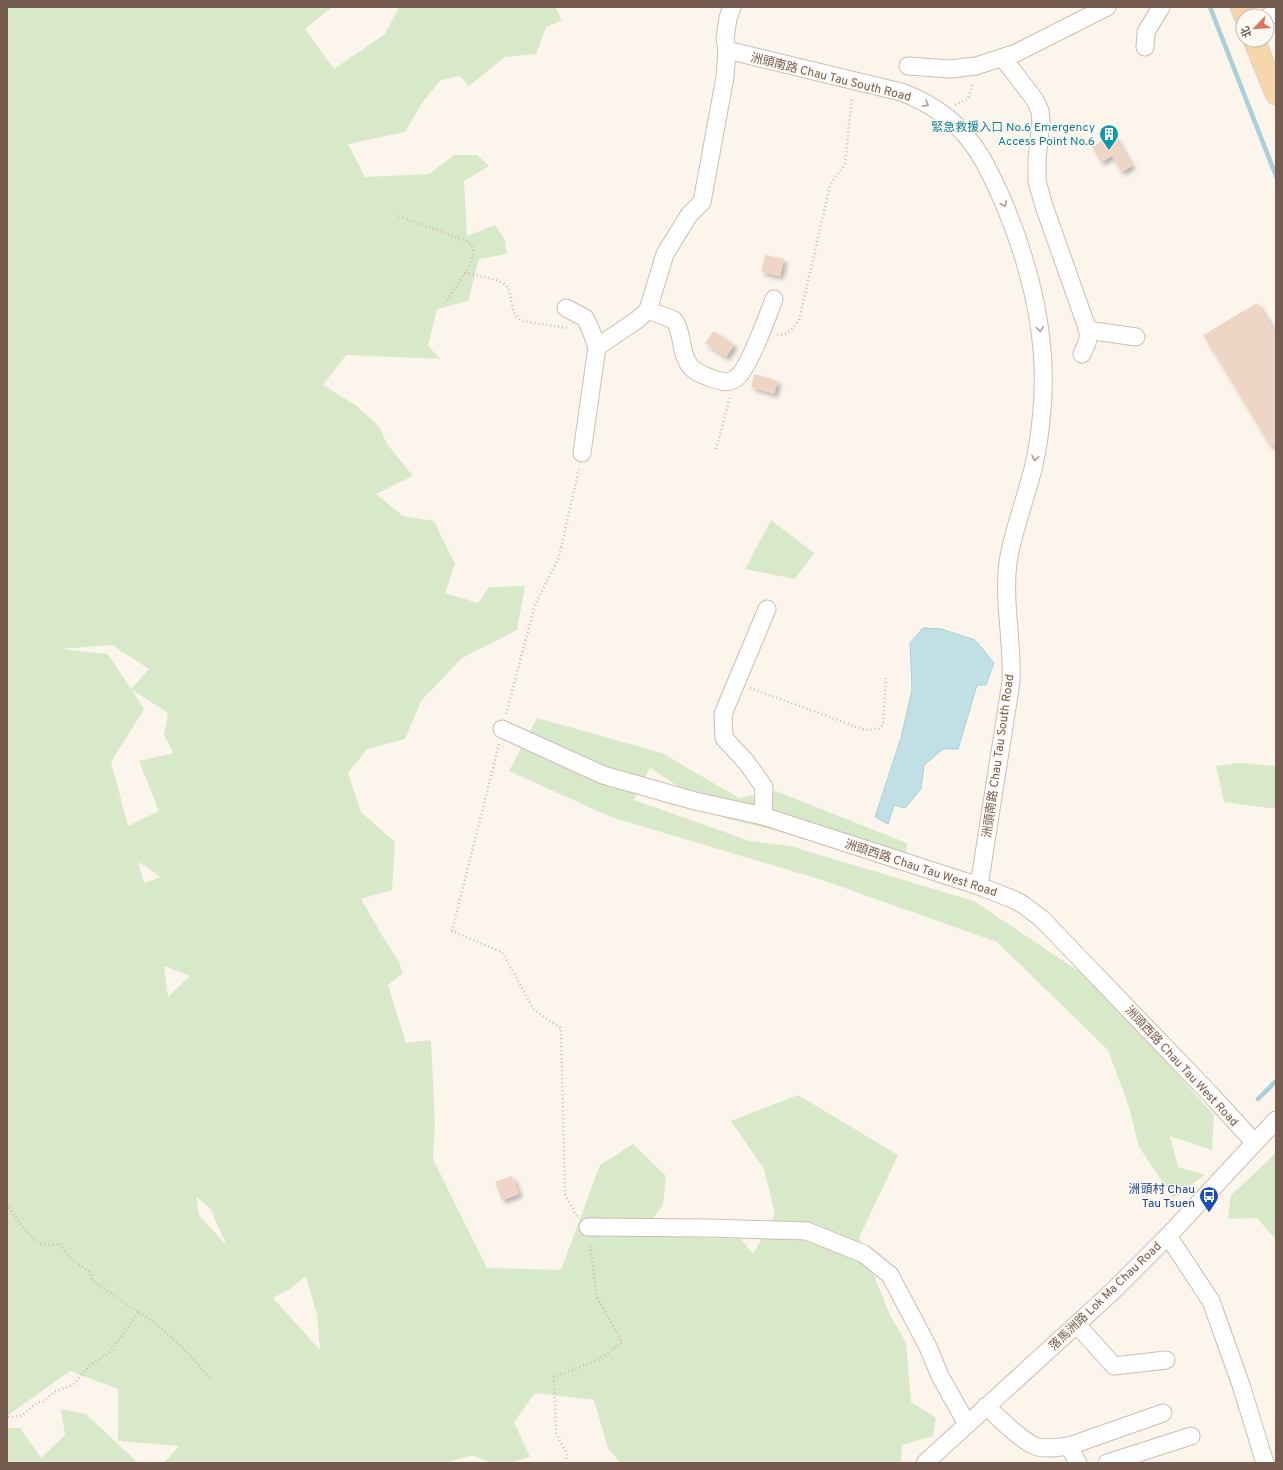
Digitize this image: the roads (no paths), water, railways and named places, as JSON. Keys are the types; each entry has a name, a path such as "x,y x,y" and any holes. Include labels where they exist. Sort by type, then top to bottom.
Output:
{"main road":[{"path":"1257,48 1276,94"}],"street":[{"path":"597,347 637,320 648,310 665,254 689,215 702,202 725,77 727,50 725,38 728,18 732,7"},
{"path":"908,66 950,69 976,66 1003,58 1016,53 1106,7"},
{"path":"1145,47 1146,32 1161,7"},
{"name":"洲頭南路 Chau Tau South Road","path":"727,50 901,92 922,101 941,112 964,133 978,151 1007,211 1030,277 1038,314 1042,348 1043,404 1039,437 1031,475 1017,522 1008,563 1006,597 1011,648 1011,682 979,886"},
{"path":"1003,58 1035,100 1040,111 1041,122 1037,159 1038,180 1044,206 1089,333 1087,343 1082,354"},
{"path":"648,310 674,320 677,325 686,360 691,368 699,374 722,382 734,379 742,372 761,334 774,299"},
{"path":"566,308 585,318 597,347 582,453"},
{"path":"1087,330 1136,337"},
{"path":"764,816 764,787 748,763 724,738 723,714 767,609"},
{"name":"洲頭西路 Chau Tau West Road","path":"502,730 603,775 695,801 764,816 979,886 1025,906 1042,919 1206,1090 1255,1144"},
{"name":"落馬洲路 Lok Ma Chau Road","path":"925,1463 1112,1292 1168,1236 1276,1120"},
{"path":"588,1227 807,1231 864,1254 890,1275 928,1347 940,1376 966,1424"},
{"path":"1168,1236 1211,1301 1241,1385 1265,1463"},
{"path":"1077,1325 1114,1366 1166,1360"},
{"path":"986,1406 1025,1439 1036,1446 1050,1447 1069,1446 1163,1413"},
{"path":"1106,1463 1191,1436"},
{"path":"1069,1446 1078,1463"}],"water":[{"path":"923,628 941,629 975,640 994,663 986,685 977,685 958,749 943,749 924,765 921,789 905,808 894,805 888,824 875,817 901,738 912,690 910,643"}],"waterway":[{"path":"1210,7 1276,176"},
{"path":"1258,1099 1276,1081"}],"place":[{"name":"緊急救援入口 No.6 Emergency Access Point No.6","path":"1109,151"},
{"name":"洲頭村 Chau Tau Tsuen","path":"1209,1213"}]}
